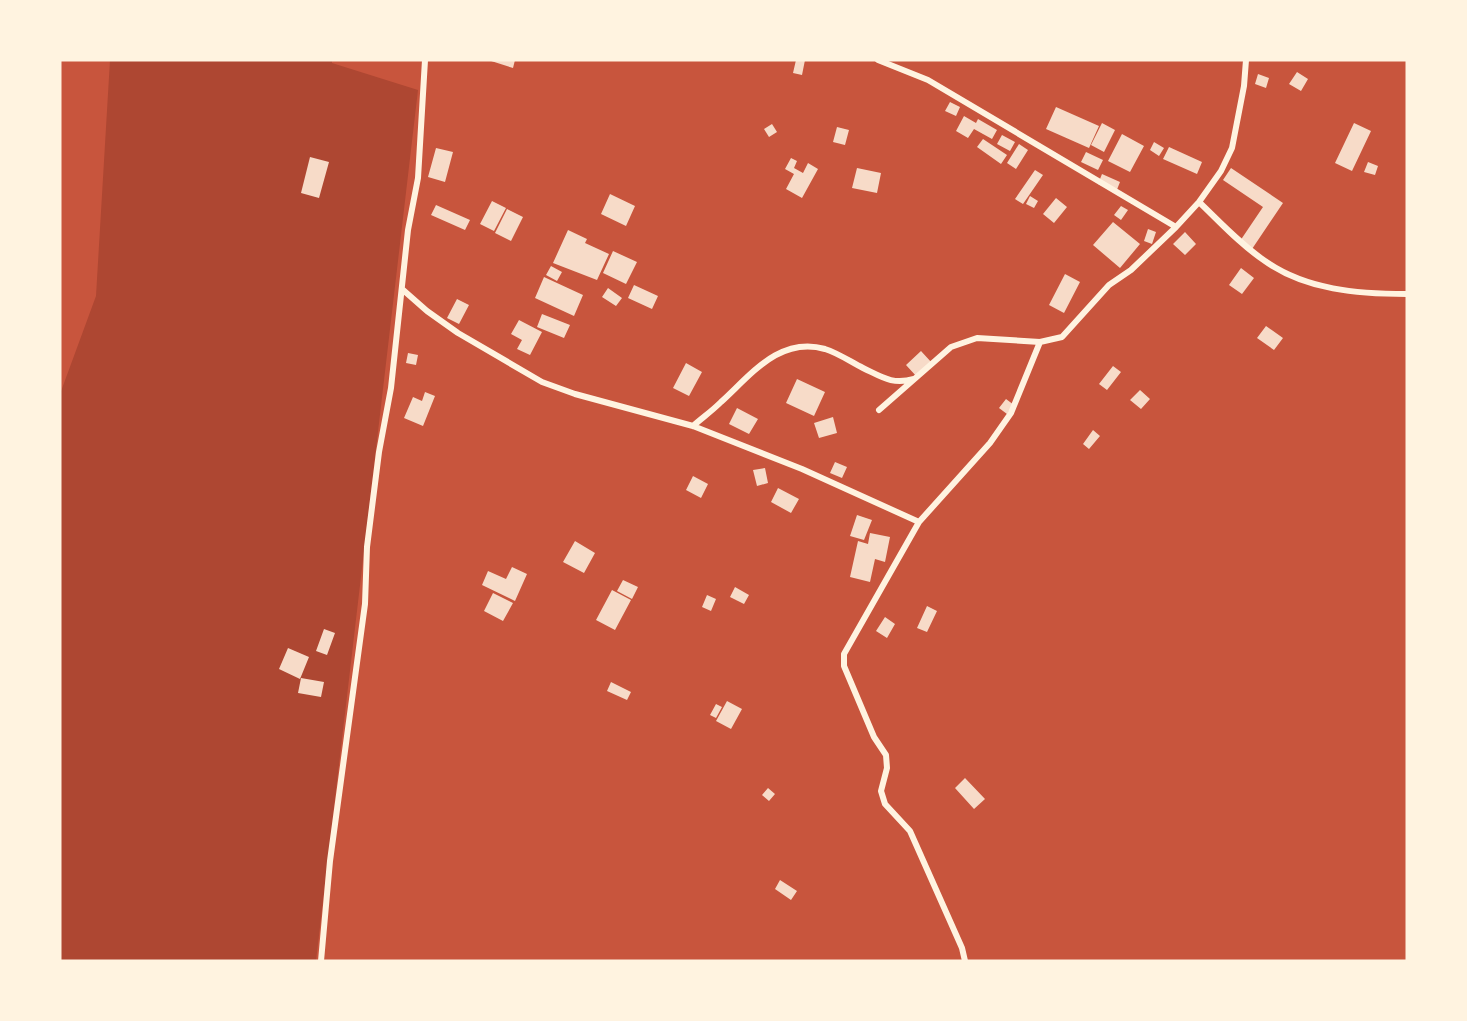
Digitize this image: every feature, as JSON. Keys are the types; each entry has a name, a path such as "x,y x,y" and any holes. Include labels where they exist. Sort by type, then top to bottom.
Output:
{"street":[{"path":"321,961 330,861 364,604 367,547 379,452 391,388 408,230 418,178 425,60"},
{"path":"878,60 928,80 1176,227"},
{"path":"879,410 951,347 977,338 1040,342 1062,337 1109,285 1131,270 1176,227 1199,202 1221,171 1232,148 1244,86 1246,60"},
{"path":"1199,202 1254,253 1296,278 1323,287 1372,294 1407,294"},
{"path":"402,289 427,311 458,333 542,382 627,409 693,426 802,469 919,522"},
{"path":"965,961 962,948 910,831 885,804 881,791 887,768 886,754 874,737 843,666 844,654 919,522 990,443 1011,413 1040,342"},
{"path":"693,426 757,366 777,354 808,347 826,350 887,380 898,383 917,378"}],"shaded area":[{"path":"110,60 332,60 332,63 418,90 316,961 60,961 60,394 96,296"}],"building":[{"path":"488,60 515,60 513,68"},
{"path":"796,60 805,60 802,75 793,73"},
{"path":"1297,72 1308,79 1301,91 1289,84"},
{"path":"1258,74 1269,78 1266,88 1255,84"},
{"path":"950,102 960,107 956,116 945,111"},
{"path":"1056,107 1099,126 1089,148 1046,129"},
{"path":"964,116 976,123 978,119 997,130 992,139 974,129 968,138 956,131"},
{"path":"1102,123 1115,130 1104,152 1091,145"},
{"path":"1354,123 1371,131 1352,171 1335,163"},
{"path":"772,124 777,132 769,137 764,129"},
{"path":"837,127 849,130 845,145 833,142"},
{"path":"1122,134 1144,146 1130,172 1108,161"},
{"path":"1002,135 1015,142 1010,151 997,144"},
{"path":"983,139 1007,155 1001,164 977,147"},
{"path":"1154,142 1164,148 1159,156 1150,150"},
{"path":"1019,144 1028,150 1016,169 1007,163"},
{"path":"1169,147 1202,162 1197,174 1163,159"},
{"path":"436,148 453,152 445,182 428,177"},
{"path":"1086,152 1103,160 1098,170 1081,162"},
{"path":"310,157 329,162 319,198 301,193"},
{"path":"791,158 797,161 794,168 803,173 808,163 818,169 802,198 786,189 794,174 785,169"},
{"path":"1368,162 1378,166 1375,175 1364,172"},
{"path":"857,168 881,173 877,193 852,188"},
{"path":"1231,168 1283,203 1252,249 1240,241 1263,207 1223,180"},
{"path":"1035,170 1043,175 1023,204 1015,199"},
{"path":"1102,174 1120,182 1116,192 1098,184"},
{"path":"610,194 635,206 626,226 601,214"},
{"path":"1030,196 1038,201 1034,208 1026,204"},
{"path":"1056,198 1067,207 1054,223 1043,214"},
{"path":"492,201 506,208 494,231 480,224"},
{"path":"436,205 470,220 465,230 431,215"},
{"path":"1121,206 1128,210 1121,220 1114,215"},
{"path":"507,209 523,217 511,241 495,233"},
{"path":"1113,222 1140,244 1120,268 1093,245"},
{"path":"1148,229 1156,232 1152,244 1144,241"},
{"path":"568,230 587,239 585,243 609,254 597,280 553,263"},
{"path":"1185,232 1196,244 1185,255 1173,244"},
{"path":"613,251 637,262 626,284 603,273"},
{"path":"551,266 562,272 557,281 546,275"},
{"path":"1241,268 1254,278 1242,294 1229,285"},
{"path":"1065,274 1080,282 1064,313 1049,305"},
{"path":"544,277 583,295 574,316 535,298"},
{"path":"634,285 658,296 652,309 628,298"},
{"path":"608,288 622,298 616,306 602,297"},
{"path":"457,299 469,305 459,324 447,318"},
{"path":"542,314 570,325 564,338 537,327"},
{"path":"519,320 542,332 530,355 517,349 522,340 511,334"},
{"path":"1266,326 1283,338 1274,350 1257,338"},
{"path":"921,351 932,363 917,377 906,365"},
{"path":"408,353 418,355 416,365 406,363"},
{"path":"686,363 702,372 689,396 673,388"},
{"path":"1113,366 1121,372 1107,390 1099,384"},
{"path":"797,379 825,392 814,416 786,403"},
{"path":"1140,390 1150,399 1141,409 1130,400"},
{"path":"425,392 435,396 423,426 404,418 413,397 422,401"},
{"path":"1006,399 1014,405 1007,414 999,408"},
{"path":"737,408 758,419 749,434 729,424"},
{"path":"833,417 837,433 819,438 814,423"},
{"path":"1093,430 1100,436 1089,449 1083,444"},
{"path":"835,462 847,467 842,478 830,473"},
{"path":"765,468 768,483 757,486 753,470"},
{"path":"693,476 708,484 701,498 686,490"},
{"path":"778,488 799,499 791,513 771,502"},
{"path":"857,515 872,520 864,540 850,536"},
{"path":"870,533 890,537 885,562 875,559 870,582 850,577 858,541 868,544"},
{"path":"575,541 595,553 584,573 563,562"},
{"path":"512,567 527,574 515,601 482,585 488,571 506,579"},
{"path":"623,580 638,587 632,599 617,591"},
{"path":"735,587 749,595 744,604 730,597"},
{"path":"612,590 631,600 615,630 596,620"},
{"path":"493,593 513,603 503,621 484,611"},
{"path":"707,595 716,599 711,611 702,607"},
{"path":"927,606 937,611 927,632 917,628"},
{"path":"885,617 895,624 887,638 876,631"},
{"path":"324,629 335,633 327,655 316,651"},
{"path":"288,648 309,657 300,679 279,669"},
{"path":"301,678 324,682 321,697 298,693"},
{"path":"611,682 631,692 627,700 607,691"},
{"path":"727,701 742,709 731,729 716,721"},
{"path":"716,704 722,707 716,718 710,715"},
{"path":"965,778 985,799 974,809 955,788"},
{"path":"768,788 775,794 769,801 762,795"},
{"path":"780,880 797,891 791,900 775,889"}]}
